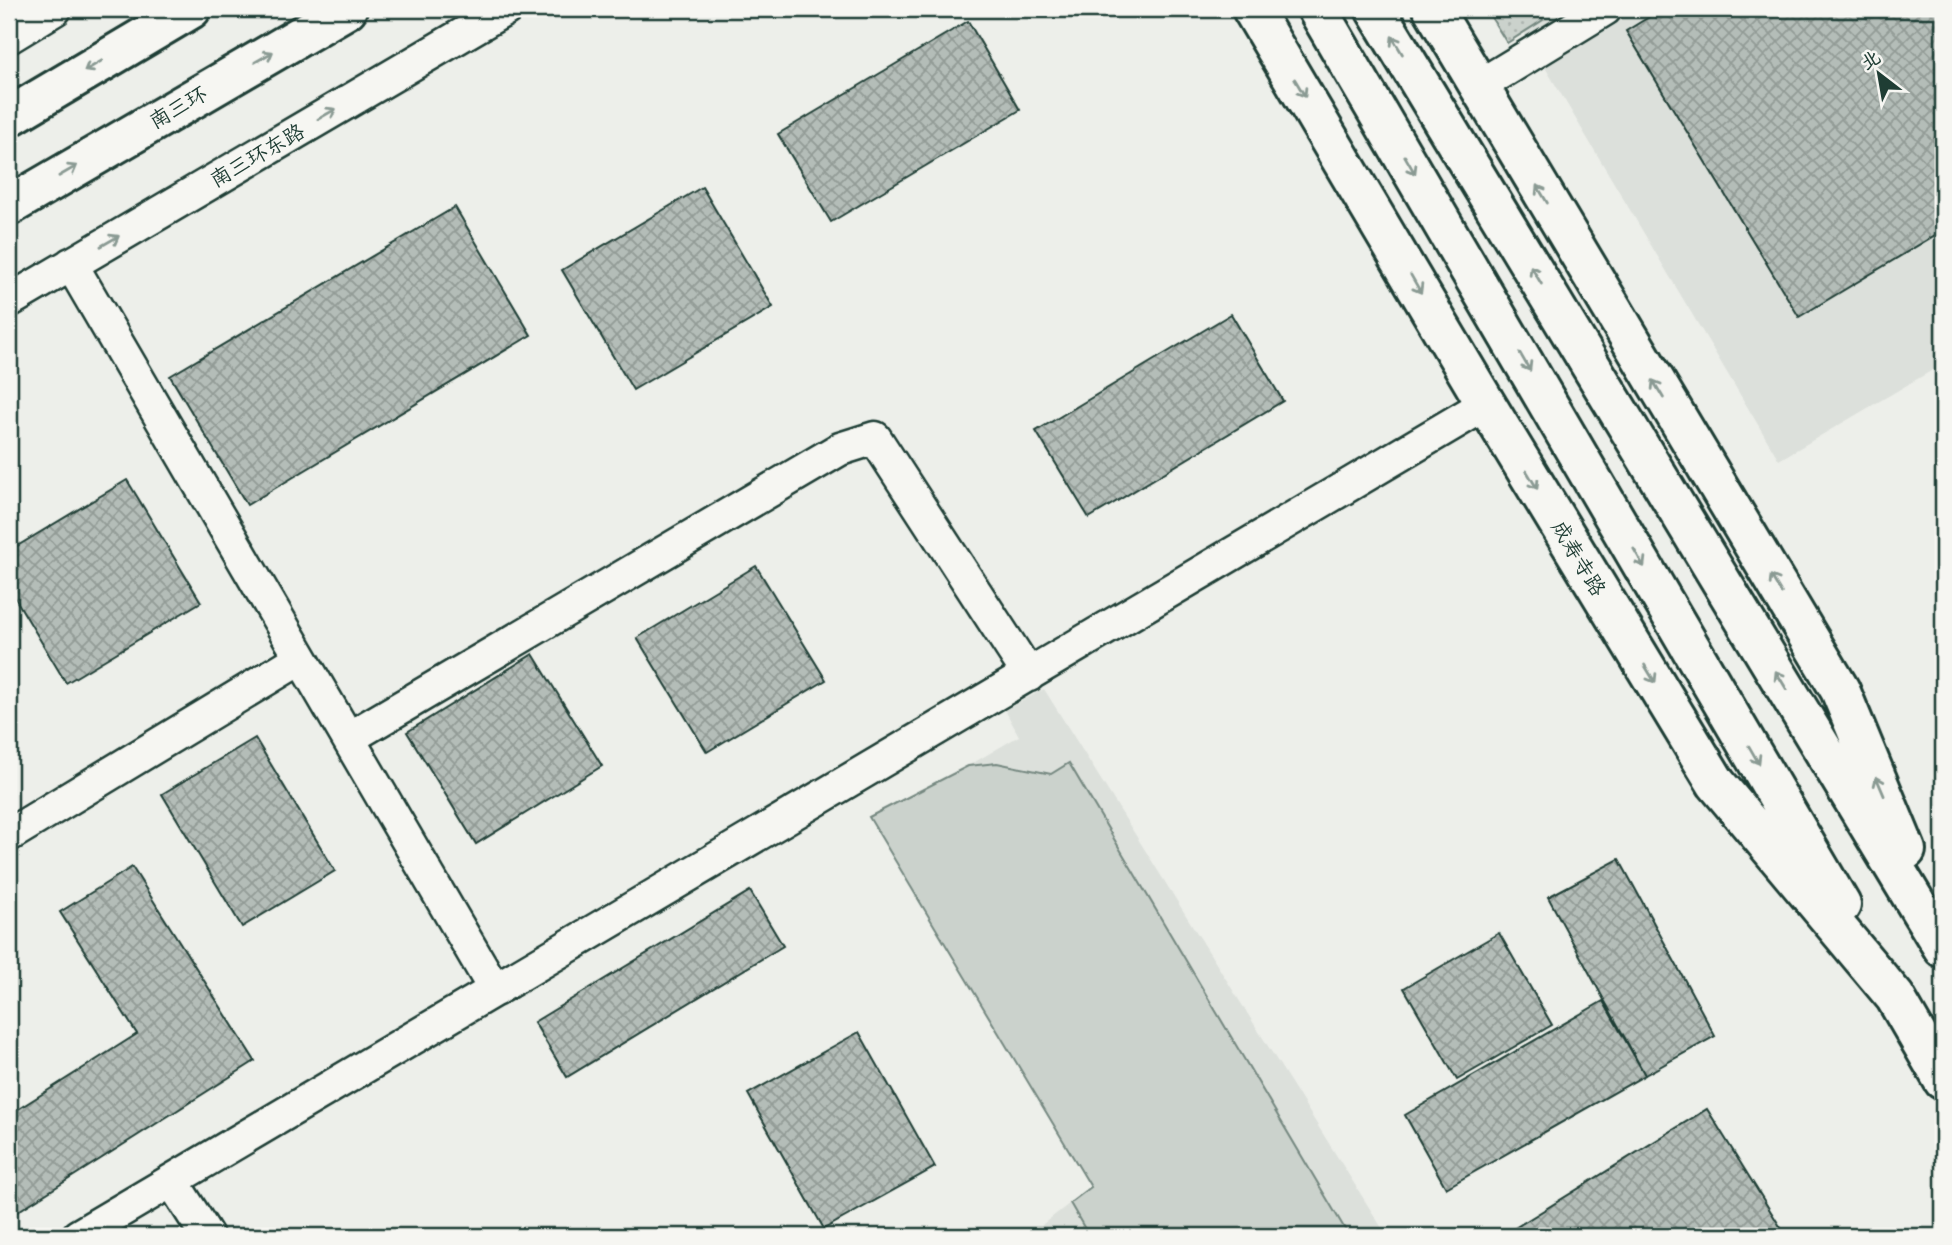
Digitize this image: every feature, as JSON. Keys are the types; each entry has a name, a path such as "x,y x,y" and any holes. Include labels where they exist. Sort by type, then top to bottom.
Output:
{"main road":[{"path":"9,117 164,20 191,9"},
{"name":"南三环","path":"9,206 347,9"},
{"name":"成寿寺路","path":"1252,9 1486,404 1716,783 1895,997 1943,1080"},
{"path":"1268,9 1274,46"},
{"path":"1317,9 1895,997"},
{"path":"1375,9 1943,948"},
{"path":"1433,9 1840,690 1943,939"}],"street":[{"path":"9,37 55,9"},
{"name":"南三环东路","path":"9,301 506,9"},
{"path":"1479,86 1605,9"},
{"path":"71,264 495,990"},
{"path":"78,1236 1486,404"},
{"path":"349,738 840,449 875,438 1029,675"},
{"path":"9,835 302,658"},
{"path":"172,1181 207,1236"}],"shaded area":[{"path":"1486,9 1539,9 1543,20 1507,43"},
{"path":"1539,9 1943,9 1943,364 1779,460 1524,32 1543,20"},
{"path":"1044,689 1387,1236 1036,1236 1043,1224 1091,1187 869,817 968,766 1019,736 1005,710"},
{"path":"997,763 1051,774 1069,763 1349,1236 1089,1236 1070,1203 1091,1187 869,817 968,766"}],"building":[{"path":"1662,9 1943,9 1943,233 1942,231 1799,317 1626,31"},
{"path":"968,21 1020,110 831,222 778,134"},
{"path":"702,187 773,307 633,390 562,270"},
{"path":"455,207 531,335 247,505 170,376"},
{"path":"1231,314 1283,401 1089,518 1036,431"},
{"path":"127,480 201,602 66,683 9,588 9,551"},
{"path":"756,566 826,680 707,752 637,638"},
{"path":"533,654 602,766 476,844 407,732"},
{"path":"255,738 335,871 242,927 162,794"},
{"path":"1619,859 1715,1036 1645,1075 1548,897"},
{"path":"132,867 255,1061 9,1217 9,1115 137,1034 60,912"},
{"path":"750,891 783,946 567,1077 534,1022"},
{"path":"1499,933 1552,1025 1457,1080 1404,988"},
{"path":"1603,1001 1645,1075 1446,1188 1405,1115"},
{"path":"859,1032 935,1167 824,1229 748,1094"},
{"path":"1707,1109 1786,1236 1502,1236"}]}
